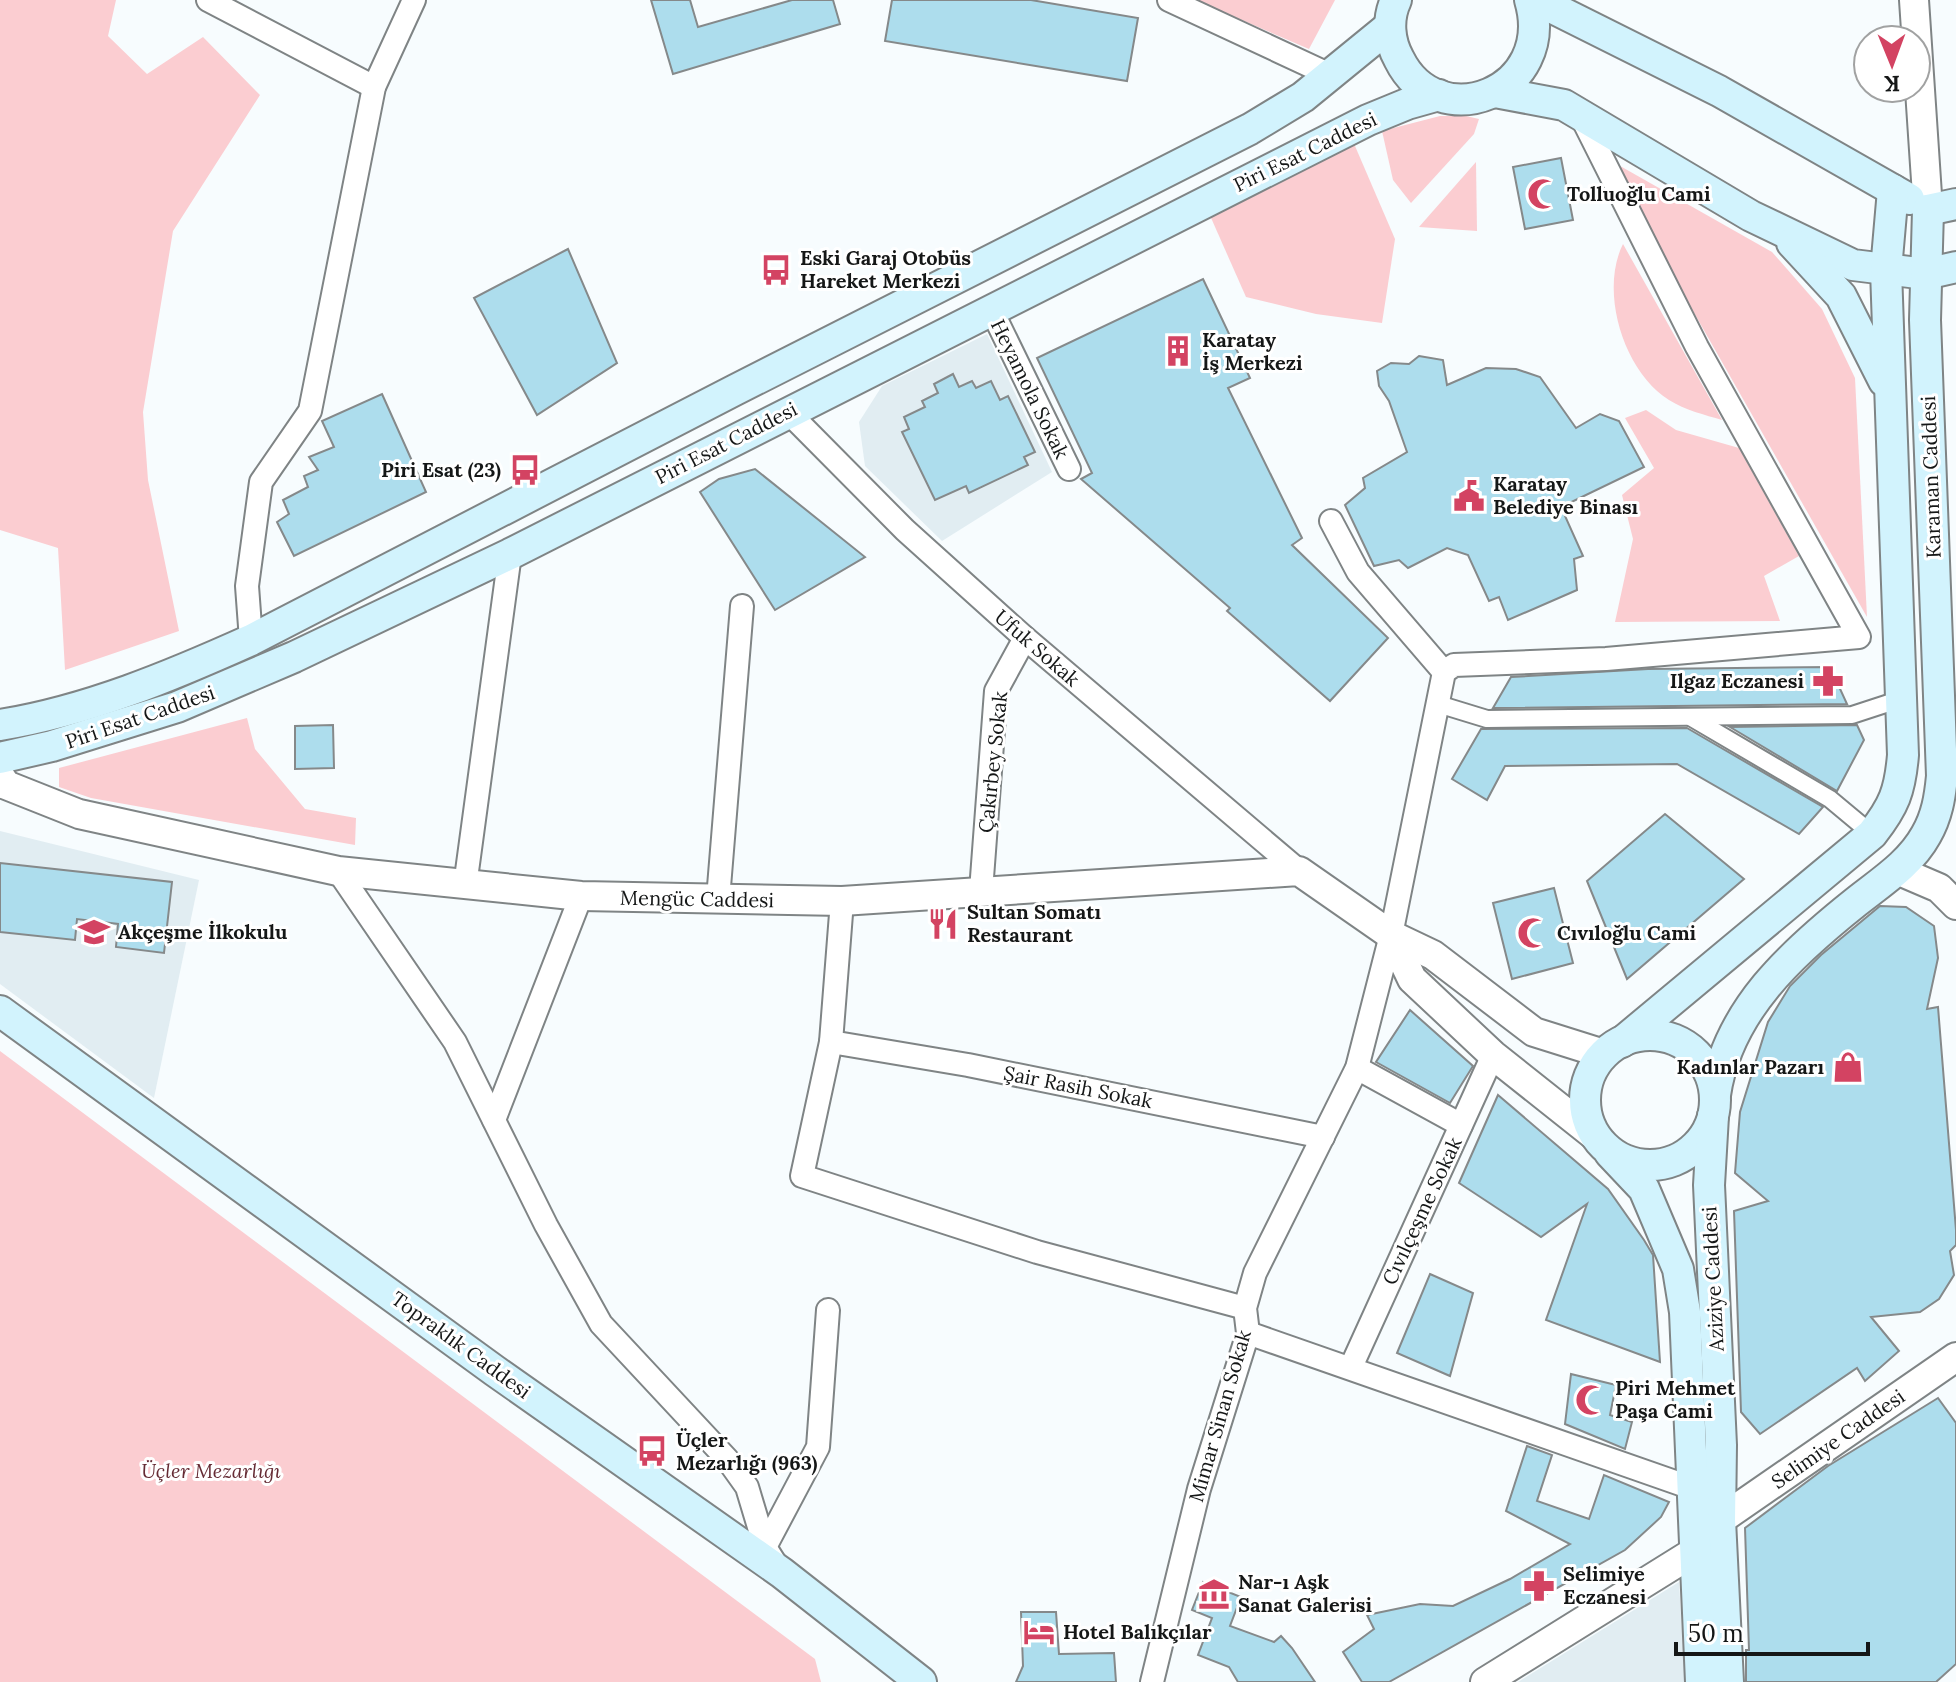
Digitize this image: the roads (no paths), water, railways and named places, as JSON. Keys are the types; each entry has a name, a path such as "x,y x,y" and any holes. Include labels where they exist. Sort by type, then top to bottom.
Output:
{"main road":[{"path":"1393,8 1393,48 1403,69 1419,85 1439,95 1458,99 1477,98 1495,92 1514,79 1527,61 1535,40 1535,17 1530,0"},
{"path":"1537,0 1719,91 1893,190 1942,207"},
{"name":"Piri Esat Caddesi","path":"0,725 99,700 251,640 720,397 1250,129 1303,97 1330,75 1393,8"},
{"path":"1495,92 1564,105 1751,216 1853,265 1926,274 1956,267"},
{"name":"Piri Esat Caddesi","path":"0,758 81,738 177,707 294,657 510,554 1368,120 1439,95"},
{"name":"Karaman Caddesi","path":"1872,834 1891,810 1901,783 1903,755 1886,270 1893,190"},
{"name":"Karaman Caddesi","path":"1897,870 1926,835 1948,800 1942,776 1946,598 1926,274 1942,207"},
{"path":"1776,228 1841,296 1891,397"},
{"path":"1613,1048 1642,1036 1663,1037 1682,1044 1698,1057 1710,1075 1714,1106 1705,1135 1691,1151 1673,1161 1652,1165 1630,1163 1603,1144 1586,1116 1585,1094 1591,1073 1613,1048 1872,834"},
{"name":"Aziziye Caddesi","path":"1728,1682 1709,1185 1714,1106 1726,1048 1769,982 1823,929 1897,870"},
{"name":"Topraklık Caddesi","path":"0,1011 495,1371 782,1573 921,1682"},
{"name":"Aziziye Caddesi","path":"1603,1144 1644,1189 1678,1269 1685,1312 1701,1682"}],"street":[{"path":"208,0 374,87"},
{"path":"251,640 247,586 261,482 310,411 374,87 414,0"},
{"path":"1169,0 1330,75"},
{"name":"Karaman Caddesi","path":"1914,0 1942,207"},
{"path":"1331,521 1358,572 1444,672 1454,665 1606,659 1859,637 1697,347 1581,116"},
{"name":"Heyamola Sokak","path":"991,309 1069,469"},
{"name":"Ufuk Sokak","path":"788,412 905,530 1025,638 1299,871"},
{"path":"465,886 510,554"},
{"path":"718,899 742,606"},
{"name":"Çakırbey Sokak","path":"981,891 996,691 1025,638"},
{"name":"Mimar Sinan Sokak","path":"1152,1682 1199,1489 1248,1333 1245,1308 1255,1273 1357,1068 1391,935 1444,672"},
{"path":"1438,704 1487,719 1690,717 1852,715 1901,699"},
{"path":"1690,717 1830,799 1872,834"},
{"name":"Mengüc Caddesi","path":"0,776 6,785 79,814 338,871 581,896 842,901 1299,871"},
{"path":"1897,870 1939,888 1956,905"},
{"path":"338,871 455,1042 546,1225 601,1324 727,1459 747,1487 765,1547 782,1573"},
{"path":"1299,871 1391,935 1433,955 1534,1032 1613,1048"},
{"path":"494,1120 581,896"},
{"path":"842,901 831,1042 802,1176 1037,1252 1245,1308"},
{"path":"1391,935 1412,979 1493,1055 1603,1144"},
{"name":"Şair Rasih Sokak","path":"831,1042 968,1065 1323,1137"},
{"name":"Cıvılçeşme Sokak","path":"1351,1367 1493,1055"},
{"path":"1357,1068 1461,1125"},
{"path":"765,1547 818,1447 828,1310"},
{"path":"1248,1333 1692,1488"},
{"name":"Selimiye Caddesi","path":"1720,1520 1956,1357"},
{"path":"1485,1682 1694,1552"}],"place":[{"name":"Tolluoğlu Cami","path":"1543,194"},
{"name":"Eski Garaj Otobüs Hareket Merkezi","path":"776,270"},
{"name":"Karatay İş Merkezi","path":"1178,351"},
{"name":"Piri Esat (23)","path":"525,470"},
{"name":"Karatay Belediye Binası","path":"1469,496"},
{"name":"Ilgaz Eczanesi","path":"1828,681"},
{"name":"Sultan Somatı Restaurant","path":"943,924"},
{"name":"Akçeşme İlkokulu","path":"94,932"},
{"name":"Cıvıloğlu Cami","path":"1533,933"},
{"name":"Kadınlar Pazarı","path":"1848,1067"},
{"name":"Piri Mehmet Paşa Cami","path":"1591,1400"},
{"name":"Üçler Mezarlığı (963)","path":"652,1451"},
{"name":"Selimiye Eczanesi","path":"1539,1586"},
{"name":"Nar-ı Aşk Sanat Galerisi","path":"1214,1594"},
{"name":"Hotel Balıkçılar","path":"1039,1632"}],"park label":[{"name":"Üçler Mezarlığı","path":"211,1471"}]}
